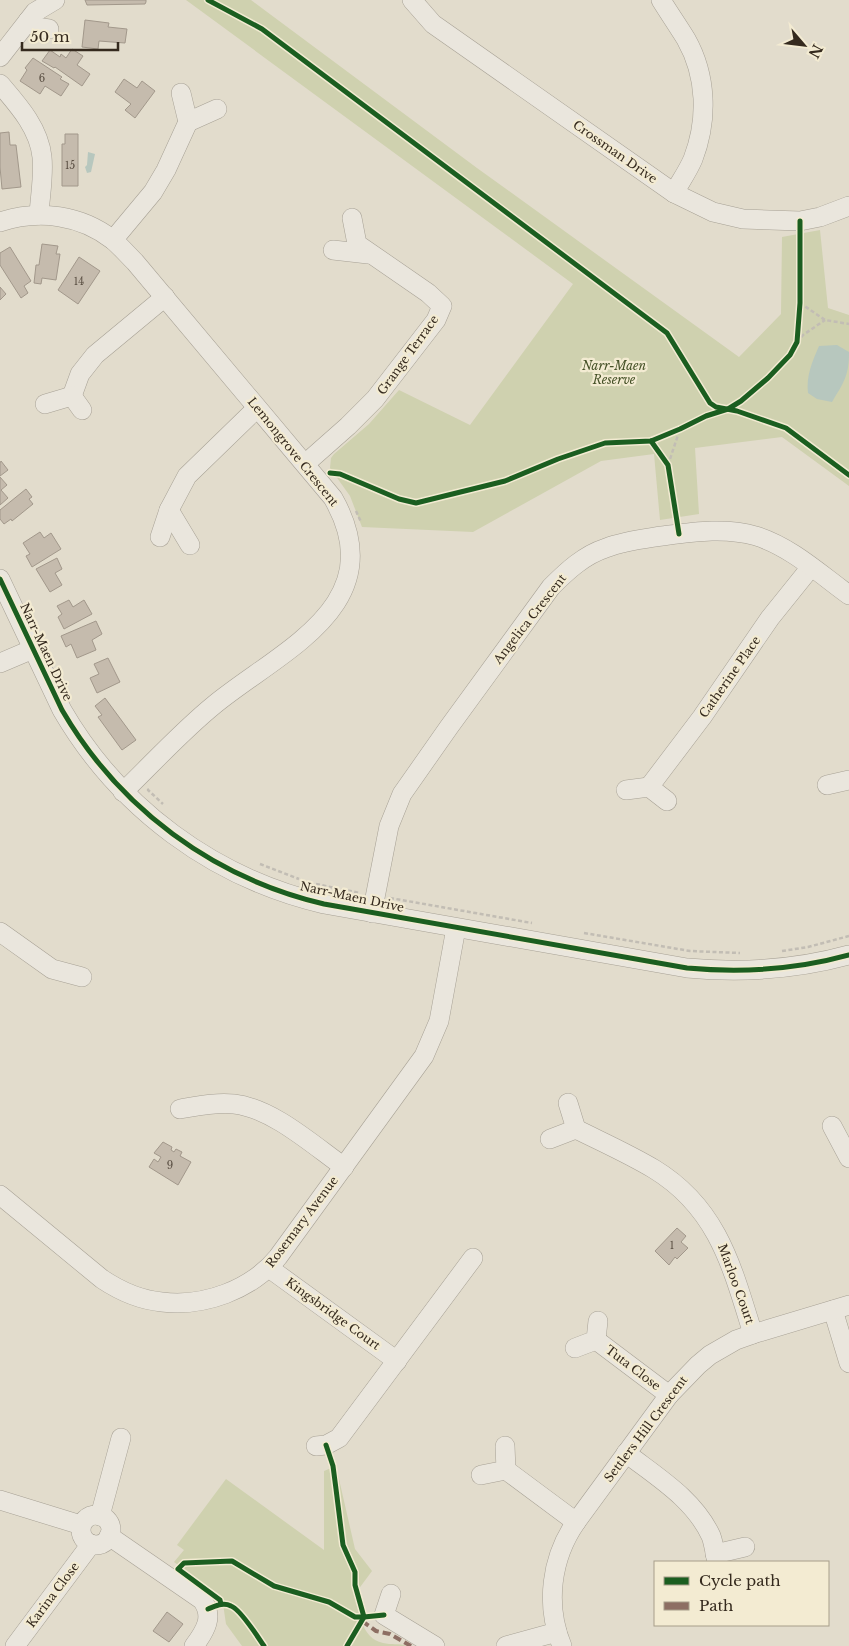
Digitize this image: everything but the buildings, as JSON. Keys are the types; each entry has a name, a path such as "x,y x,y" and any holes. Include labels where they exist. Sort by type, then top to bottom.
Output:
{"street":[{"path":"0,57 35,12 56,0"},
{"name":"Crossman Drive","path":"412,0 433,24 674,193 713,212 743,219 800,221 820,217 849,206"},
{"path":"661,0 696,60 703,92 704,109 700,137 692,160 674,193"},
{"path":"28,20 36,27 49,29"},
{"path":"0,84 33,128 42,156 39,215"},
{"path":"113,240 153,192 166,170 188,122 181,93"},
{"path":"188,122 217,109"},
{"name":"Lemongrove Crescent","path":"0,222 14,217 63,216 86,224 113,240 165,297 333,498 342,516 348,536 349,563 347,577 336,603 327,617 299,643 196,720 123,792"},
{"name":"Grange Terrace","path":"305,464 375,399 436,320 442,306 428,293 368,254 357,244 352,218"},
{"name":"Grange Terrace","path":"333,250 368,254"},
{"path":"45,404 77,403 80,374 95,355 165,297"},
{"path":"160,537 169,510 187,476 258,408"},
{"path":"169,510 190,545"},
{"name":"Angelica Crescent","path":"374,904 389,826 402,794 551,588 568,570 583,559 606,548 636,540 713,530 739,532 758,537 782,548 849,595"},
{"name":"Catherine Place","path":"648,786 702,717 770,618 811,567"},
{"name":"Narr-Maen Drive","path":"0,578 46,678 74,730 94,758 123,792 148,814 185,843 237,874 280,892 306,900 374,904 456,928 679,966 737,971 786,968 849,955"},
{"path":"0,663 33,649"},
{"path":"826,785 849,780"},
{"path":"626,790 648,786 667,800"},
{"name":"Rosemary Avenue","path":"0,1195 102,1279 125,1292 149,1300 178,1303 210,1298 242,1287 269,1268 417,1067 431,1044 439,1021 456,928"},
{"path":"0,932 52,969 82,977"},
{"path":"550,1139 576,1129 568,1103"},
{"path":"180,1109 224,1104 251,1107 275,1118 344,1167"},
{"path":"832,1126 849,1158"},
{"name":"Marloo Court","path":"576,1129 653,1168 669,1179 695,1203 722,1243 753,1334"},
{"path":"321,1446 339,1438 473,1258"},
{"name":"Kingsbridge Court","path":"269,1268 397,1361"},
{"path":"841,1307 849,1363"},
{"name":"Settlers Hill Crescent","path":"560,1639 552,1600 554,1572 562,1546 576,1522 669,1395 687,1375 710,1356 736,1340 841,1307"},
{"name":"Tuta Close","path":"596,1340 598,1321"},
{"name":"Tuta Close","path":"576,1348 596,1340"},
{"name":"Tuta Close","path":"596,1340 669,1395"},
{"path":"100,1516 121,1438"},
{"path":"505,1446 506,1470"},
{"path":"626,1453 670,1486 688,1503 705,1525 712,1538 716,1558 745,1546"},
{"path":"481,1475 506,1470 576,1522"},
{"path":"0,1500 81,1525"},
{"path":"91,1516 100,1516 108,1522 109,1536 101,1543 91,1544 81,1534 81,1525 91,1516"},
{"path":"109,1536 202,1600 208,1608 208,1621 194,1646"},
{"name":"Karina Close","path":"15,1646 91,1544"},
{"path":"391,1594 384,1614 435,1646"},
{"path":"506,1646 560,1639"}],"path":[{"path":"208,0 262,29 667,333 710,403 716,407 728,409 786,428 849,475"},
{"path":"797,342 800,303 800,221"},
{"path":"800,303 825,320 849,324"},
{"path":"336,480 330,473 340,474 400,499 416,503 505,481 604,442 651,440 680,429 706,416 728,409 741,401 768,378 790,355 802,335 825,320"},
{"path":"668,465 680,429"},
{"path":"651,440 668,465 679,534"},
{"path":"356,509 360,517 361,526"},
{"path":"152,784 148,790 168,808"},
{"path":"254,862 299,879"},
{"path":"308,882 374,904 535,924"},
{"path":"584,933 690,951 748,953"},
{"path":"780,951 849,936"},
{"path":"321,1446 332,1466 343,1545 355,1572 355,1585 364,1617 347,1646"},
{"path":"178,1569 184,1563 232,1561 274,1586 329,1602 355,1617 384,1614"},
{"path":"221,1604 232,1606 264,1646"}],"green space":[{"name":"Narr-Maen Reserve","path":"186,0 251,0 477,168 739,357 781,314 782,237 820,230 828,308 849,315 849,486 782,437 695,448 699,514 660,520 654,454 601,461 473,532 362,527 350,496 330,468 331,458 334,454 369,424 399,390 470,425 573,284"},
{"path":"336,1466 355,1549 372,1571 355,1594 362,1623 370,1636 376,1640 386,1644 407,1646 242,1646 226,1624 222,1597 174,1562 184,1550 177,1545 226,1479 324,1550 324,1471"}],"shaded area":[{"path":"88,152 95,154 91,172 87,173 85,167 87,165"},
{"path":"837,345 849,352 845,378 832,402 817,399 808,393 808,381 812,363 819,346"}],"marked path":[{"path":"362,1621 376,1631 390,1634 411,1646"}],"cycle path":[{"path":"208,0 262,29 667,333 710,403 716,407 737,411 786,428 849,475"},
{"path":"330,473 340,474 399,499 416,503 505,481 558,459 605,443 651,441 706,416 728,409 741,401 768,378 790,355 797,342 800,303 800,221"},
{"path":"651,441 668,465 679,534"},
{"path":"0,579 62,710 85,745 111,778 141,808 173,834 207,857 244,876 283,892 324,904 687,968 768,969 809,964 849,955"},
{"path":"326,1445 333,1466 343,1545 355,1572 355,1585 364,1617 347,1646"},
{"path":"221,1604 220,1600 178,1569 184,1563 232,1561 274,1586 329,1602 355,1617 384,1615"},
{"path":"208,1609 222,1604 235,1608 264,1646"}]}
